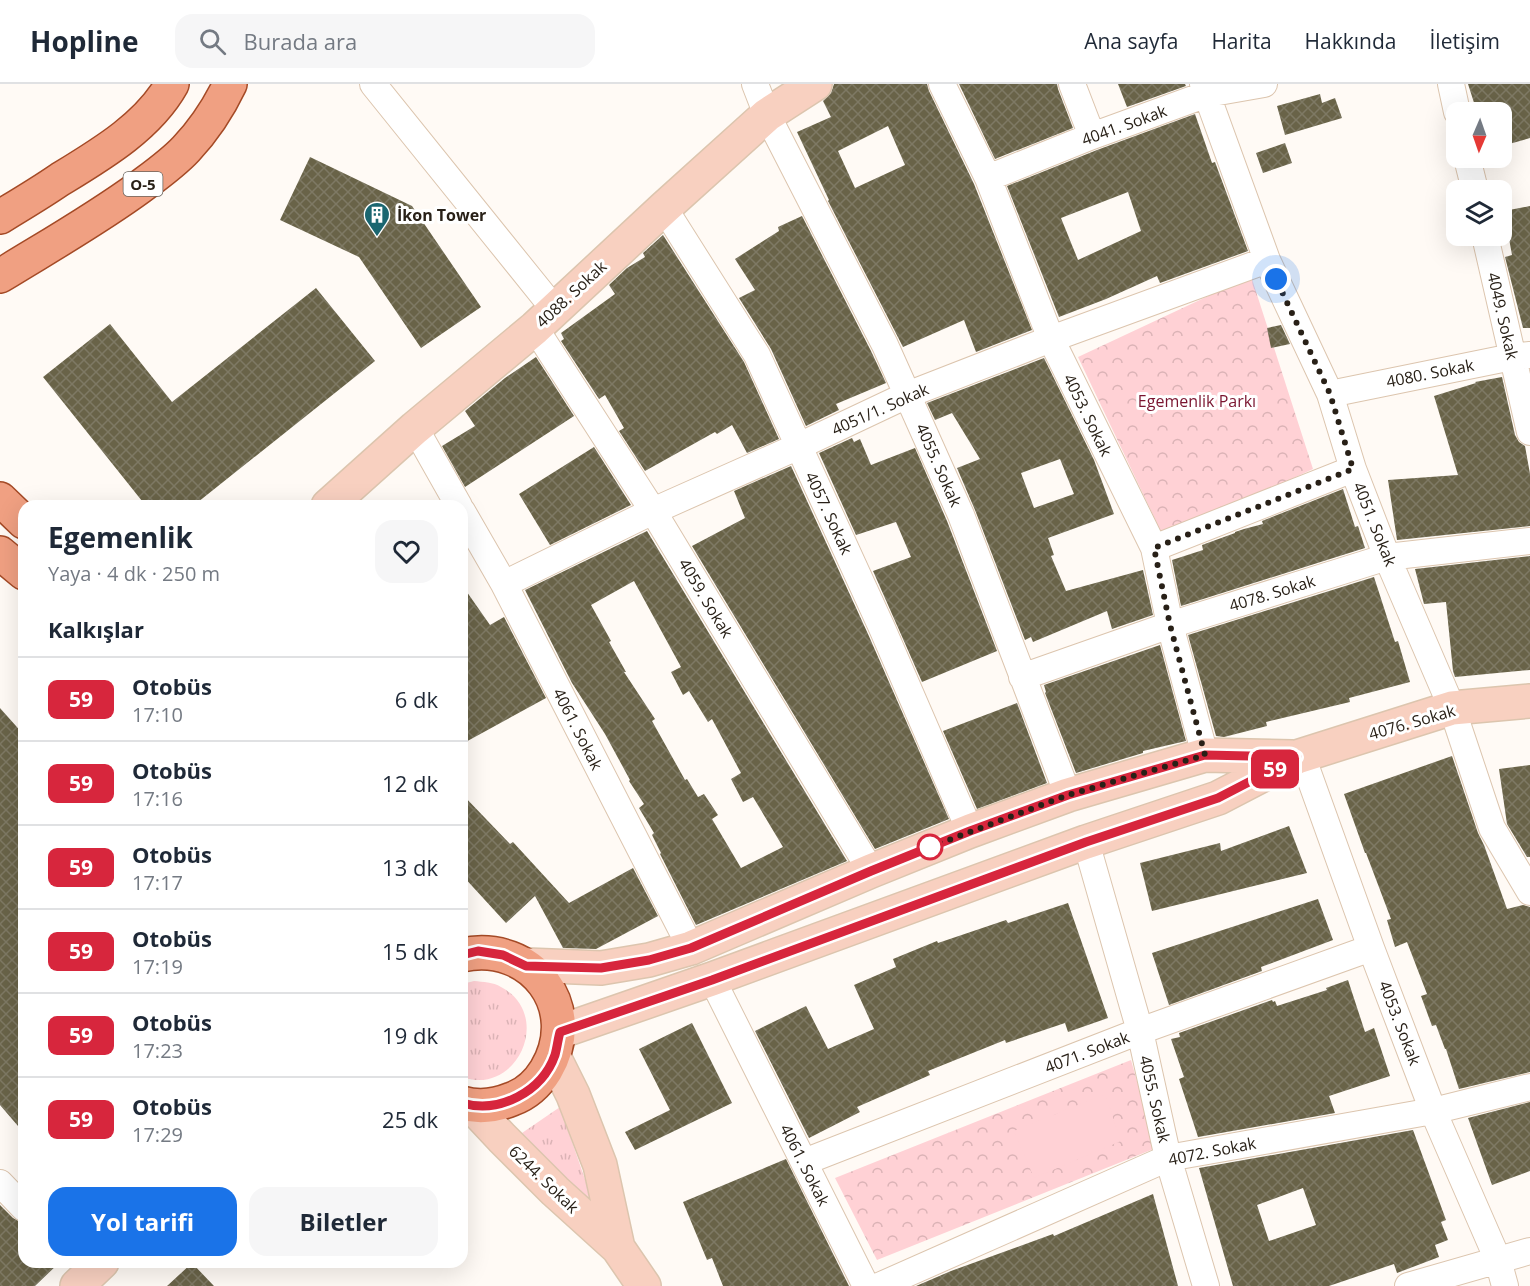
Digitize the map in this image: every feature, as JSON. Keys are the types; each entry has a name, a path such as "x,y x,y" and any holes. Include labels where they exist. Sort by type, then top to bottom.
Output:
{"main road":[{"path":"2,216 89,162 115,143 142,121 166,96 172,84"},
{"name":"O-5","path":"0,276 90,223 175,159 199,134 230,84"},
{"name":"4088. Sokak","path":"335,500 415,428 545,319 766,115 815,84"},
{"path":"0,499 18,516"},
{"path":"0,553 18,568"},
{"path":"0,584 18,588"},
{"name":"4076. Sokak","path":"557,1044 712,980 1086,842 1218,798 1300,756 1452,708 1530,701"},
{"name":"4076. Sokak","path":"526,966 601,968 649,960 691,948 871,871 1068,795 1205,755 1300,756"},
{"path":"468,954 478,951 503,955 526,966 544,984 556,1006 557,1044 541,1078 522,1095 498,1105 468,1104"},
{"name":"6244. Sokak","path":"557,1044 573,1095 600,1165 618,1248"},
{"name":"6244. Sokak","path":"468,1105 555,1191 618,1248 644,1286"}],"street":[{"name":"4059. Sokak","path":"374,84 545,319 653,511 871,871"},
{"name":"4055. Sokak","path":"755,84 766,115 885,345 961,515 1068,795"},
{"name":"4053. Sokak","path":"942,84 988,178 1051,339 1154,548 1170,625 1205,755"},
{"path":"1072,84 1092,136"},
{"name":"4041. Sokak","path":"988,178 1205,89 1264,84"},
{"path":"1451,84 1455,102"},
{"name":"4051. Sokak","path":"1205,89 1267,260 1330,394 1353,469 1387,557 1452,708 1492,828 1530,892"},
{"name":"4057. Sokak","path":"664,208 757,355 882,628 970,831"},
{"name":"4049. Sokak","path":"1488,246 1521,356 1530,432"},
{"name":"4051/1. Sokak","path":"504,584 653,511 907,395 1051,339 1267,260"},
{"name":"4080. Sokak","path":"1330,394 1521,356"},
{"path":"415,428 456,500"},
{"path":"1154,548 1353,469"},
{"name":"4061. Sokak","path":"468,521 504,584 691,948"},
{"name":"4078. Sokak","path":"1022,677 1170,625 1387,557 1530,541"},
{"name":"4053. Sokak","path":"1300,756 1433,1111 1498,1260 1505,1286"},
{"name":"4055. Sokak","path":"1086,842 1140,1031 1168,1158 1206,1286"},
{"name":"4071. Sokak","path":"804,1162 1140,1031 1371,948"},
{"name":"4061. Sokak","path":"712,980 866,1286"},
{"name":"4072. Sokak","path":"879,1286 1168,1158 1433,1111 1530,1087"},
{"path":"0,1183 18,1202"},
{"path":"1408,1286 1530,1251"}],"green space":[{"name":"Egemenlik Parkı","path":"1251,276 1313,469 1164,538 1078,357"},
{"path":"468,982 488,982 498,985 517,1000 525,1016 526,1033 522,1050 512,1065 499,1075 482,1080 468,1078"},
{"path":"1131,1060 1156,1148 877,1260 835,1178"},
{"path":"1105,1094 1121,1141 1034,1178 1014,1131"},
{"path":"560,1107 597,1214 522,1133"}],"building":[{"path":"834,84 927,84 974,184 1032,330 976,352 964,320 903,347 828,201 797,132 831,117 823,101 831,93","holes":["888,126 905,165 855,188 838,151"]},
{"path":"959,84 1057,84 1073,128 995,159"},
{"path":"1118,84 1185,84 1186,86 1127,107"},
{"path":"1468,84 1530,84 1530,138 1512,143 1512,102 1474,102"},
{"path":"1320,94 1322,103 1335,98 1342,118 1285,135 1277,106"},
{"path":"1195,114 1212,163 1215,162 1248,251 1160,283 1157,276 1059,317 1007,186","holes":["1128,192 1141,231 1078,260 1061,218"]},
{"path":"1285,143 1292,163 1263,173 1256,153"},
{"name":"İkon Tower","path":"310,157 412,206 481,307 421,348 359,257 280,220"},
{"path":"1530,206 1530,328 1523,328 1505,257 1512,255 1512,209"},
{"path":"802,216 886,383 836,404 839,410 806,426 771,349 739,298 755,290 735,259 779,231 778,227"},
{"path":"663,235 744,362 779,439 747,453 732,425 645,471 619,431 624,428 605,395 599,399 561,341 564,339 561,333 615,294 609,285 627,268 645,257 643,253"},
{"path":"316,288 375,361 201,500 141,500 43,377 110,324 172,402"},
{"path":"1281,325 1290,344 1271,348 1267,328"},
{"path":"536,357 574,416 465,487 442,446 475,426 465,411 505,378"},
{"path":"1044,358 1094,460 1114,514 1048,538 1054,555 1051,556 1066,591 1143,570 1153,615 1112,629 1107,611 1033,642 1031,637 1025,640 957,468 980,459 952,413 935,420 927,403","holes":["1060,459 1074,494 1034,508 1021,473"]},
{"path":"1502,377 1515,435 1525,446 1530,474 1530,526 1397,540 1388,480 1458,475 1434,396 1475,382"},
{"path":"852,438 854,442 860,439 871,465 915,448 947,521 997,651 922,682 873,571 911,557 896,522 856,535 819,453"},
{"path":"594,447 631,505 550,545 519,494"},
{"path":"791,466 949,819 875,849 692,546 745,518 734,491"},
{"path":"1343,489 1355,527 1358,526 1365,548 1181,606 1172,560 1203,550 1202,545 1263,524 1262,521"},
{"path":"647,531 847,861 696,925 660,854 652,835 654,833 639,808 644,804 629,781 605,734 572,683 525,590","holes":["634,581 681,667 671,672 683,695 689,691 708,722 712,719 741,773 731,779 743,802 753,797 783,847 741,868 712,819 718,815 704,794 698,797 687,779 685,780 652,721 655,719 624,672 626,672 609,642 611,641 591,605"]},
{"path":"1530,556 1530,670 1455,677 1446,602 1424,604 1415,569"},
{"path":"1374,577 1395,642 1398,641 1410,682 1349,698 1350,702 1266,722 1267,726 1224,737 1216,736 1188,635"},
{"path":"468,594 490,625 504,617 546,698 468,741"},
{"path":"1160,645 1186,741 1143,751 1143,753 1076,773 1044,685"},
{"path":"1017,703 1047,783 977,809 943,731"},
{"path":"0,708 18,728 18,1126 0,1105"},
{"path":"1452,756 1507,909 1523,905 1530,907 1530,1072 1459,1089 1446,1049 1436,1025 1432,1026 1421,996 1427,994 1407,942 1395,947 1387,920 1391,919 1344,794"},
{"path":"1530,765 1530,857 1527,857 1507,824 1499,769"},
{"path":"468,800 510,844 513,842 569,903 633,868 658,916 596,949 563,948 535,896 506,923 468,882"},
{"path":"1289,826 1307,873 1152,911 1140,863 1220,843 1221,851"},
{"path":"1318,899 1333,940 1261,967 1262,971 1169,1005 1152,953"},
{"path":"1068,903 1108,1018 1068,1032 1065,1023 1006,1043 1005,1040 928,1071 930,1075 857,1107 860,1112 809,1138 755,1031 806,1006 828,1049 874,1029 854,985 896,967 893,959 937,941 938,943 1006,920 1008,923"},
{"path":"1348,980 1365,1032 1374,1028 1390,1076 1329,1096 1335,1113 1198,1137 1179,1079 1184,1077 1171,1039 1180,1037 1179,1033 1272,1000 1277,1006 1327,990 1326,988"},
{"path":"692,1023 732,1103 635,1150 625,1132 670,1110 639,1049"},
{"path":"1530,1102 1530,1171 1492,1185 1468,1118"},
{"path":"1413,1130 1446,1220 1441,1222 1448,1240 1435,1245 1439,1257 1397,1273 1394,1264 1329,1286 1233,1286 1199,1168","holes":["1303,1188 1316,1225 1269,1241 1257,1205"]},
{"path":"786,1159 849,1286 723,1286 712,1258 707,1260 683,1202"},
{"path":"1153,1194 1178,1286 916,1286 1053,1234 1054,1236"},
{"path":"0,1205 18,1221 18,1268 54,1268 35,1286 0,1286"},
{"path":"187,1268 197,1268 214,1286 167,1286"}],"bus line":[{"name":"59","path":"468,954 478,951 503,955 526,966 601,968 649,960 691,948 871,871 1068,795 1205,755 1297,757 1218,798 1086,842 712,980 560,1032 554,1056 541,1078 522,1095 498,1105 468,1105"}],"place":[{"name":"İkon Tower","path":"377,238"}],"route":[{"path":"930,847 1068,795 1205,755 1170,625 1154,548 1353,469 1330,394 1276,279"}]}
